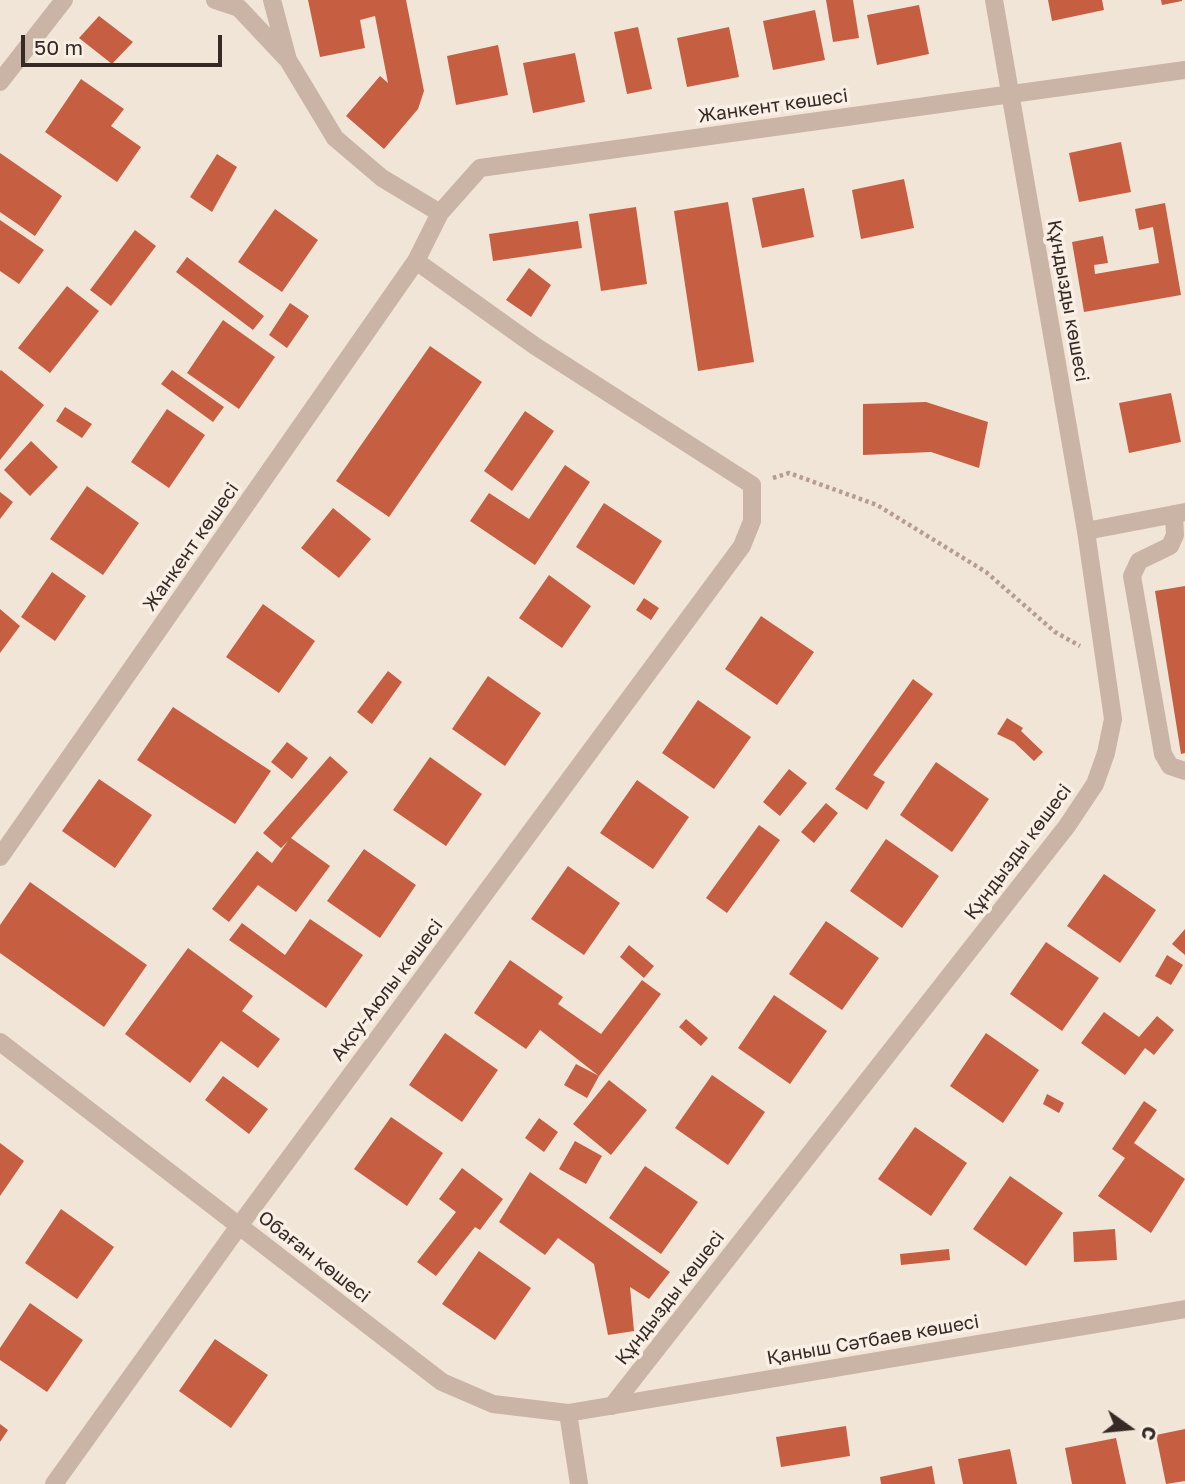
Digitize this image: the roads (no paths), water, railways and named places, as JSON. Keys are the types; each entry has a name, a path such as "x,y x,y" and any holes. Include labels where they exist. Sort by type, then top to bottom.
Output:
{"street":[{"path":"0,82 64,0"},
{"path":"215,0 239,8 288,60 335,138 382,178 440,213"},
{"path":"272,0 288,60"},
{"name":"Құндызды көшесі","path":"612,1406 1067,826 1095,784 1107,753 1113,719 1086,531 994,0"},
{"name":"Жанкент көшесі","path":"0,857 416,261 440,213 480,168 1185,70"},
{"name":"Ақсу-Аюлы көшесі","path":"54,1484 239,1226 742,546 752,522 752,485 535,346 416,261"},
{"path":"1086,531 1179,513 1175,536 1170,546 1139,561 1132,576 1163,754 1170,766 1185,771"},
{"name":"Обаған көшесі","path":"0,1042 442,1382 493,1404 568,1413"},
{"name":"Қаныш Сәтбаев көшесі","path":"568,1413 1185,1309"},
{"path":"568,1413 579,1484"}]}
